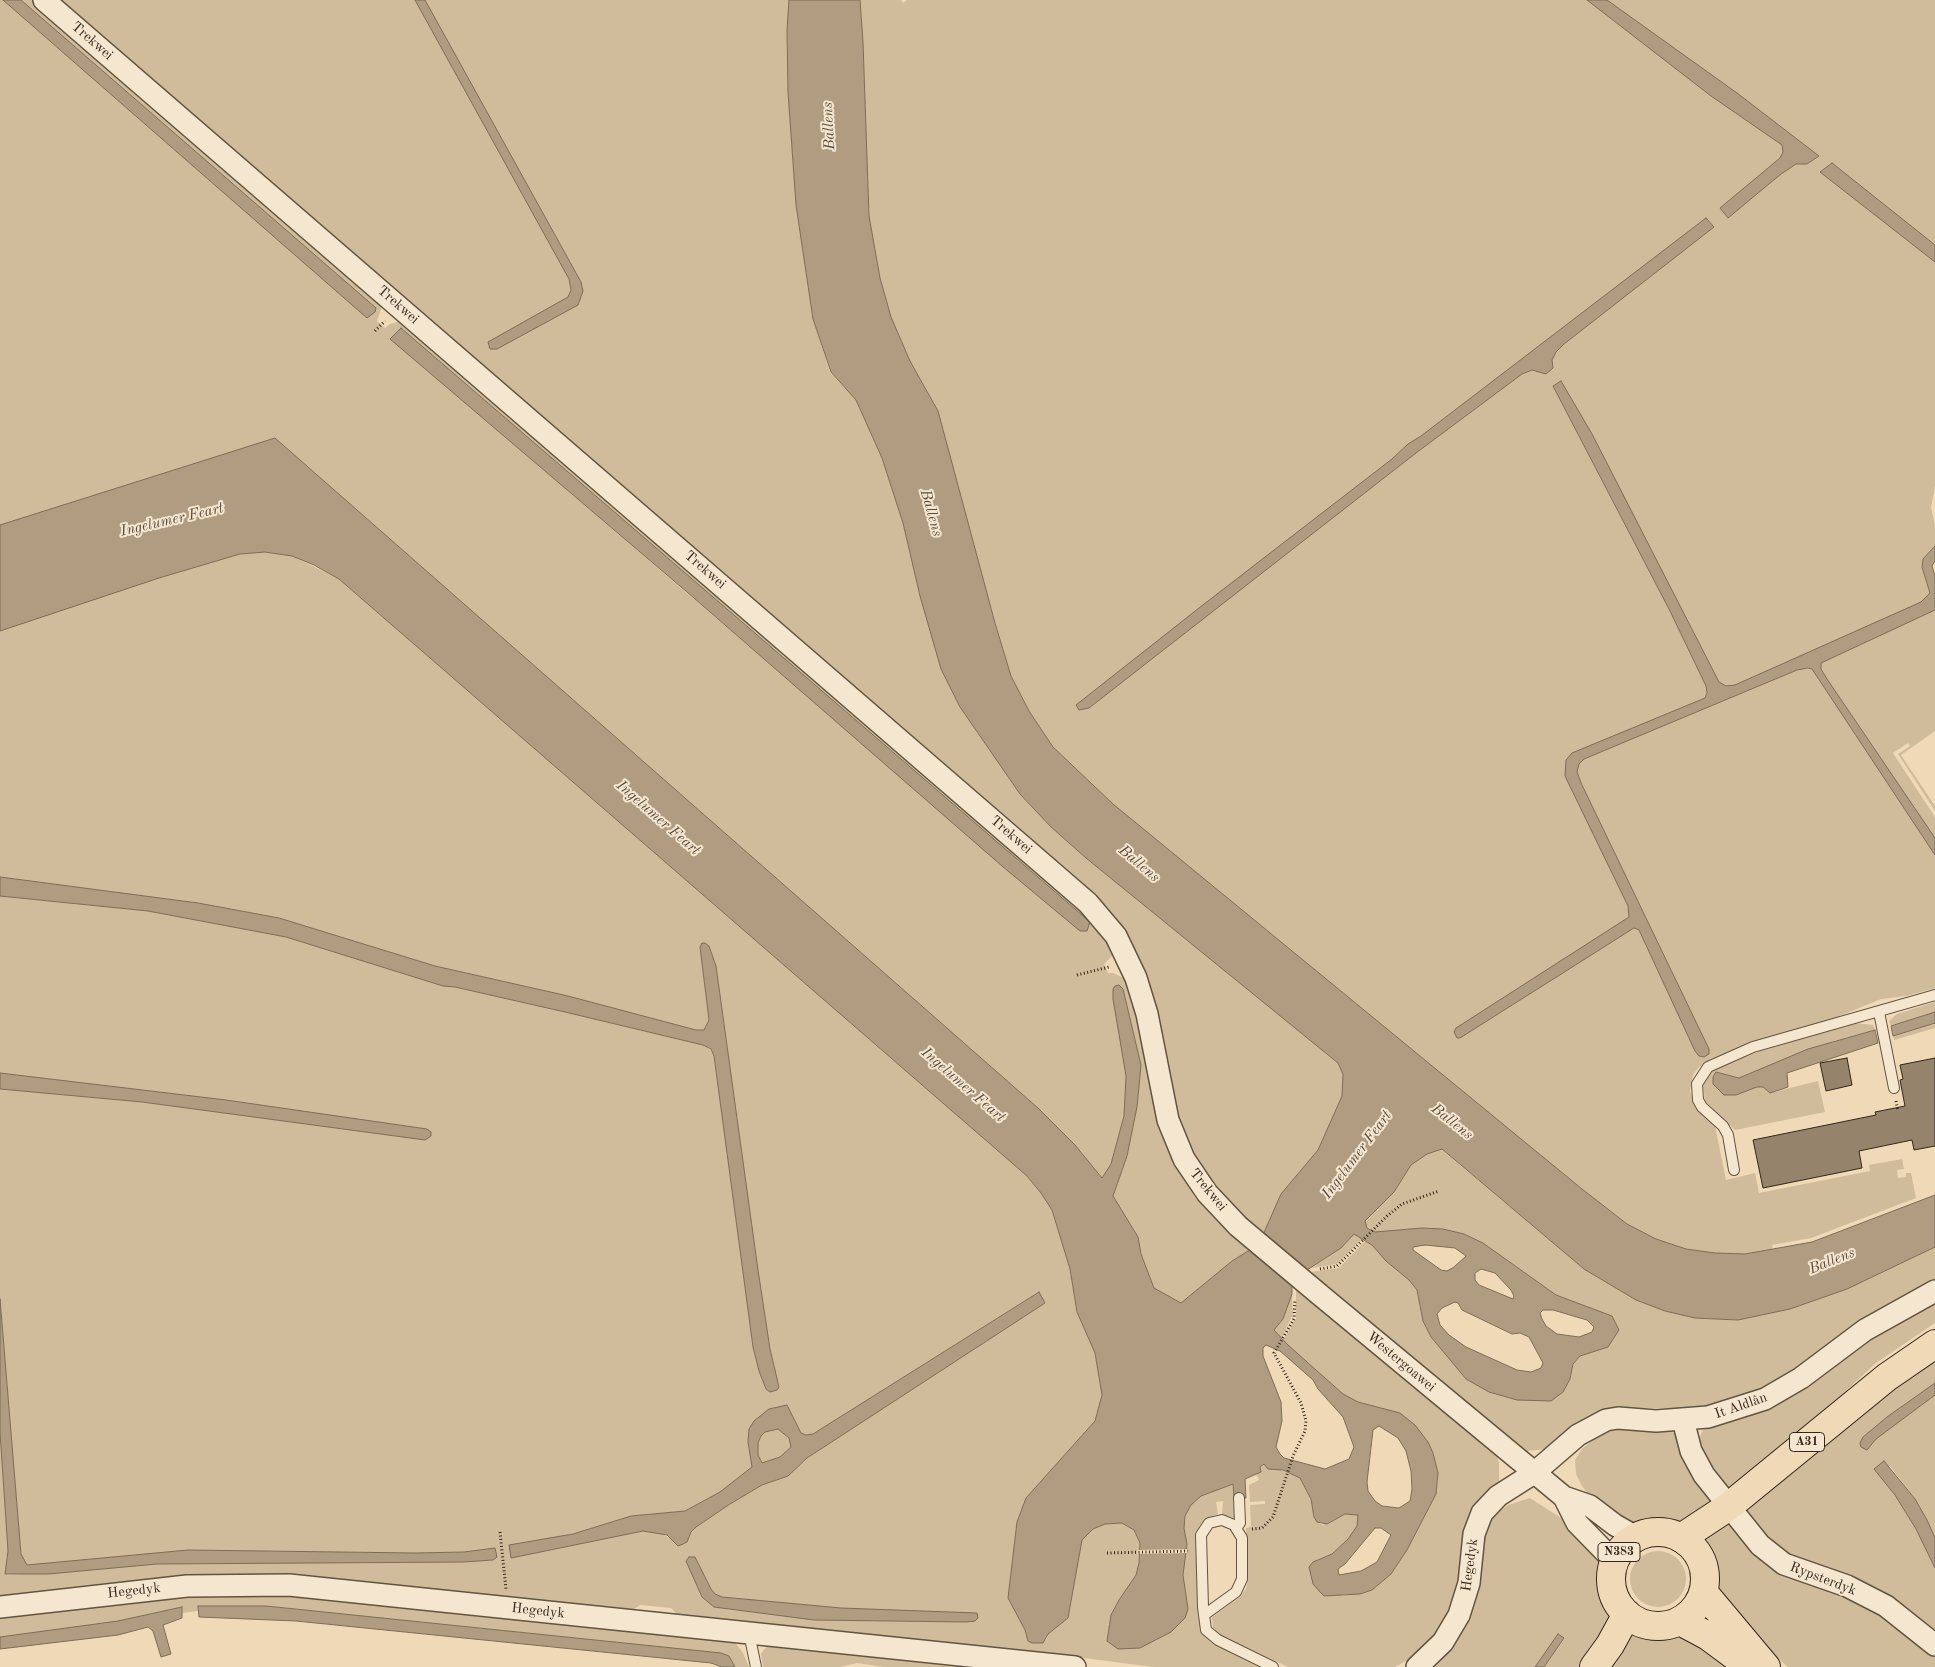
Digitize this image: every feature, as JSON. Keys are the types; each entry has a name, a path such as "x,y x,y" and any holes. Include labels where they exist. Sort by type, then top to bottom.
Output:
{"highway":[{"name":"A31","path":"1681,1538 1728,1507 1865,1394 1935,1344"},
{"name":"N383","path":"1627,1614 1617,1602 1613,1591 1611,1572 1614,1561 1620,1551 1636,1537 1661,1533 1681,1538"},
{"path":"1594,1667 1610,1645 1627,1614 1643,1623 1658,1626 1680,1621 1692,1612 1704,1593 1704,1569 1699,1556 1681,1538"},
{"path":"1704,1593 1766,1667"},
{"path":"1680,1621 1708,1636 1750,1667"}],"street":[{"name":"Trekwei","path":"44,0 1088,903 1116,936 1136,978 1147,1014 1168,1120 1184,1158 1206,1192 1238,1226"},
{"name":"Westergoawei","path":"1238,1226 1564,1498 1590,1506 1615,1525 1636,1537"},
{"name":"It Aldlân","path":"1534,1473 1578,1434 1606,1420 1683,1420 1724,1414 1765,1399 1802,1378 1865,1330 1935,1291"},
{"name":"Rypsterdyk","path":"1683,1420 1696,1463 1728,1507 1760,1545 1784,1564 1847,1586 1886,1606 1935,1645"},
{"name":"Hegedyk","path":"1417,1667 1443,1642 1460,1615 1469,1583 1474,1534 1482,1513 1498,1496 1534,1473"},
{"name":"Westergoawei","path":"1564,1498 1577,1523 1614,1561"},
{"name":"Hegedyk","path":"0,1606 162,1588 255,1584 308,1587 1075,1667"}],"lane":[{"path":"1734,1170 1728,1136 1722,1126 1702,1107 1698,1100 1697,1084 1703,1071 1714,1063 1754,1047 1842,1020 1879,1012 1935,994"},
{"path":"1879,1012 1894,1088"},
{"path":"1204,1615 1231,1597 1240,1586 1242,1579 1238,1530 1240,1524 1240,1498"},
{"path":"1238,1530 1228,1521 1215,1520 1204,1528 1201,1535 1206,1630 1212,1637 1273,1667"},
{"path":"750,1633 756,1667"}],"path":[{"path":"375,331 381,324"},
{"path":"1077,975 1105,968"},
{"path":"1316,1269 1337,1266 1374,1228 1402,1204 1439,1191"},
{"path":"1238,1530 1262,1528 1270,1522 1293,1456 1303,1436 1306,1421 1301,1404 1274,1353 1294,1319 1294,1295"},
{"path":"500,1532 507,1608"},
{"path":"1107,1553 1188,1551"}],"shaded area":[{"path":"0,0 3,0 367,318 376,308 21,0 37,0 382,306 377,321 385,328 390,324 401,321 1054,879 1113,948 1113,955 1104,964 1108,973 1113,973 1126,979 1133,989 1157,1115 1170,1155 1195,1198 1253,1248 1232,1261 1181,1303 1154,1288 1141,1254 1138,1237 1113,1196 1127,1156 1137,1107 1141,1065 1123,989 1119,985 1127,1076 1124,1116 1111,1164 1102,1178 1075,1145 1038,1108 275,438 0,525","holes":["401,328 1090,922 863,744 391,339"]},
{"path":"52,0 415,0 569,279 571,290 568,297 564,300 582,297 581,282 425,0 789,0 787,30 788,92 796,205 813,319 830,372 856,400 882,458 903,523 920,596 960,707 1020,794 1051,827 1086,858 1338,1063 1343,1074 1342,1096 1318,1150 1281,1194 1263,1237 1242,1222 1183,1143 1134,953"},
{"path":"860,0 901,0 903,3 907,0 1587,0 1711,96 1782,145 1783,152 1780,158 1721,208 1728,217 1781,174 1796,164 1808,164 1819,156 1737,93 1607,0 1935,0 1935,245 1832,163 1820,172 1935,262 1935,486 1931,507 1935,525 1935,546 1923,559 1922,567 1930,593 1921,603 1735,686 1726,686 1719,682 1561,381 1553,386 1670,611 1706,686 1707,693 1705,698 1566,760 1628,906 1629,917 1460,1038 1634,928 1639,930 1709,1049 1582,785 1577,772 1579,764 1584,759 1797,670 1804,668 1812,669 1935,855 1935,988 1906,996 1881,999 1835,1018 1713,1058 1698,1068 1693,1075 1690,1091 1696,1108 1715,1126 1726,1180 1755,1173 1759,1193 1870,1171 1869,1165 1902,1159 1904,1169 1897,1170 1898,1178 1906,1177 1906,1173 1911,1173 1916,1198 1811,1238 1772,1245 1773,1249 1745,1254 1715,1253 1686,1249 1656,1239 1627,1224 1113,804 1053,747 1029,711 1011,676 928,392 910,361 891,317 880,278 869,216","holes":["1706,219 1714,227 1564,344 1556,352 1552,360 1553,369 1544,372 1532,370 1522,374 1416,453 1089,708 1079,710 1076,705 1392,459 1408,444"]},
{"path":"265,552 292,556 339,579 1027,1176 1052,1210 1070,1269 1077,1312 1095,1353 1102,1395 1095,1421 1026,1498 1017,1522 1026,1636 1046,1640 1048,1634 1068,1618 1082,1540 1093,1529 1104,1524 1122,1523 1134,1530 1140,1543 1136,1575 1119,1600 1108,1625 1188,1609 1183,1575 1187,1544 1184,1528 1185,1516 1191,1505 1201,1496 1233,1484 1234,1518 1222,1514 1223,1501 1216,1502 1218,1514 1205,1519 1195,1533 1200,1622 1202,1632 1209,1640 1263,1667 1153,1667 1023,1650 679,1617 671,1608 640,1605 630,1612 301,1577 0,1598 0,1432 8,1551 5,1574 9,1575 157,1564 463,1562 493,1560 495,1548 464,1552 415,1553 188,1550 34,1566 27,1565 24,1562 21,1554 0,1299 0,1089 141,1102 425,1140 431,1132 427,1129 226,1100 0,1073 0,896 148,911 286,937 443,986 455,987 565,1012 703,1045 711,1050 714,1056 753,1347 759,1371 779,1387 770,1349 758,1270 716,966 709,946 700,947 709,1020 704,1030 696,1030 568,996 435,966 279,918 198,903 0,877 0,631 159,578 240,554","holes":["1038,1292 1045,1303 807,1458 788,1476 762,1485 730,1504 696,1527 688,1537 673,1540 658,1532 643,1531 624,1535 539,1540 573,1534 631,1516 685,1511 720,1492 748,1473 752,1467 748,1442 749,1429 787,1405 801,1433 806,1435 813,1434","689,1557 694,1557 711,1589 715,1594 722,1597 967,1622 814,1620 702,1597 687,1561"]},
{"path":"1935,610 1935,731 1901,755 1935,806 1935,811 1898,754 1910,746 1908,743 1893,753 1935,817 1935,838 1827,679 1821,669 1821,662"},
{"path":"1935,1002 1935,1012 1891,1026 1889,1021 1897,1014"},
{"path":"1855,1023 1873,1025 1875,1030 1834,1041 1739,1078 1716,1072 1757,1087 1763,1087 1770,1093 1818,1081 1825,1112 1735,1130 1705,1101 1703,1085 1706,1076 1714,1069 1761,1051"},
{"path":"1935,1023 1935,1028 1894,1040 1893,1036"},
{"path":"1441,1149 1584,1269 1636,1300 1695,1318 1738,1320 1847,1289 1935,1247 1935,1281 1890,1303 1857,1324 1787,1377 1755,1393 1727,1403 1682,1408 1635,1408 1589,1417 1575,1423 1547,1449 1518,1452 1308,1275 1310,1272 1339,1268 1366,1240 1409,1280 1417,1290 1423,1321 1431,1337 1466,1379 1489,1392 1501,1395 1570,1379 1573,1364 1580,1356 1592,1350 1612,1316 1556,1295 1483,1243 1464,1234 1422,1228 1375,1232 1365,1225 1365,1222 1394,1192 1411,1165 1427,1154"},
{"path":"1354,1234 1363,1238 1337,1264 1312,1268 1341,1248"},
{"path":"1299,1286 1494,1449 1499,1462 1499,1483 1457,1592 1441,1627 1415,1656 1395,1667 1288,1667 1221,1635 1213,1628 1212,1617 1241,1596 1246,1589 1248,1580 1246,1528 1251,1527 1250,1505 1265,1504 1265,1501 1250,1502 1249,1485 1259,1480 1256,1473 1265,1463 1300,1478 1311,1499 1314,1517 1317,1522 1323,1525 1345,1514 1358,1515 1357,1526 1348,1539 1332,1554 1321,1558 1342,1596 1372,1590 1391,1574 1407,1550 1436,1494 1400,1413 1358,1402 1343,1394 1283,1341 1296,1319 1296,1288"},
{"path":"1292,1294 1293,1314 1281,1339 1274,1330 1283,1319"},
{"path":"1935,1301 1935,1323 1876,1363 1848,1389 1796,1444 1730,1497 1707,1466 1698,1441 1703,1430"},
{"path":"1935,1353 1935,1383 1887,1417 1863,1437 1869,1448 1876,1439 1935,1395 1935,1538 1915,1499 1890,1466 1875,1469 1895,1495 1916,1529 1935,1568 1935,1635 1787,1557 1765,1540 1738,1507"},
{"path":"778,1429 789,1438 792,1447 780,1457 762,1463 758,1455 758,1443 761,1436 765,1432"},
{"path":"1623,1429 1665,1429 1674,1433 1718,1505 1676,1525 1639,1524 1626,1522 1590,1497 1576,1474 1575,1460 1582,1449 1594,1439 1608,1432"},
{"path":"1530,1498 1561,1518 1597,1552 1611,1615 1585,1667 1544,1667 1564,1639 1559,1634 1535,1667 1433,1667 1454,1641 1488,1526 1496,1514 1508,1505"},
{"path":"1729,1518 1808,1580 1882,1613 1935,1655 1935,1667 1788,1667 1734,1620 1715,1585 1713,1564 1700,1541"},
{"path":"1653,1551 1663,1551 1678,1559 1684,1568 1686,1579 1684,1590 1678,1599 1663,1607 1653,1607 1642,1602 1635,1595 1630,1584 1630,1574 1635,1563 1642,1556"},
{"path":"264,1593 734,1641 743,1653 749,1667 735,1667 729,1656 721,1653 266,1606 198,1606 198,1611 182,1613 182,1607 118,1621 0,1637 0,1615 141,1599"},
{"path":"1634,1630 1658,1638 1675,1635 1687,1637 1733,1667 1605,1667"},
{"path":"768,1644 993,1667 884,1667 857,1663 840,1667 763,1667 761,1654"}],"water":[{"path":"3,0 21,0 376,308 375,312 367,318"},
{"path":"415,0 425,0 581,282 583,291 578,305 497,349 490,349 488,342 568,297 571,290 569,279"},
{"path":"789,0 860,0 869,216 880,278 891,317 910,361 938,411 1011,676 1029,711 1053,747 1113,804 1627,1224 1656,1239 1686,1249 1715,1253 1745,1254 1812,1242 1935,1195 1935,1247 1847,1289 1790,1309 1738,1320 1695,1318 1665,1311 1636,1300 1584,1269 1442,1149 1427,1154 1411,1165 1394,1192 1365,1221 1367,1228 1375,1232 1422,1228 1443,1229 1464,1234 1483,1243 1556,1295 1612,1316 1619,1330 1608,1347 1580,1356 1573,1364 1570,1379 1563,1392 1551,1401 1517,1400 1489,1392 1466,1379 1431,1337 1423,1321 1417,1290 1409,1280 1386,1261 1372,1245 1354,1234 1341,1248 1304,1272 1292,1287 1292,1294 1283,1319 1274,1330 1343,1394 1358,1402 1400,1413 1415,1425 1428,1442 1438,1473 1436,1494 1407,1550 1391,1574 1372,1590 1360,1594 1324,1596 1313,1584 1309,1567 1313,1562 1332,1554 1348,1539 1357,1526 1358,1515 1345,1514 1327,1524 1317,1522 1314,1517 1311,1499 1300,1478 1283,1470 1268,1469 1264,1464 1260,1467 1261,1472 1245,1479 1246,1498 1234,1498 1233,1484 1201,1496 1191,1505 1185,1516 1184,1528 1187,1544 1183,1575 1188,1609 1185,1618 1171,1632 1140,1648 1118,1649 1107,1641 1111,1615 1136,1575 1140,1543 1134,1530 1122,1523 1105,1524 1093,1529 1082,1540 1068,1618 1048,1634 1043,1643 1032,1643 1028,1641 1025,1630 1008,1598 1017,1522 1026,1498 1095,1421 1102,1395 1095,1353 1077,1312 1070,1269 1052,1210 1027,1176 339,579 314,565 292,556 265,552 240,554 159,578 0,631 0,525 275,438 1038,1108 1075,1145 1102,1178 1111,1164 1124,1116 1126,1076 1113,999 1113,989 1119,985 1123,989 1141,1065 1137,1107 1127,1156 1113,1196 1138,1237 1141,1254 1154,1288 1181,1303 1232,1261 1253,1248 1262,1237 1281,1194 1318,1150 1342,1096 1343,1074 1338,1063 1086,858 1051,827 1020,794 960,707 941,669 920,596 903,523 882,458 856,400 831,372 813,319 796,205 788,92 787,30","holes":["1425,1245 1455,1248 1466,1256 1447,1271 1441,1270 1413,1250 1413,1247","1481,1269 1495,1273 1511,1290 1514,1296 1513,1299 1479,1285 1475,1280 1475,1273","1455,1302 1458,1303 1462,1310 1512,1334 1520,1333 1529,1337 1543,1363 1541,1368 1531,1372 1517,1370 1466,1347 1449,1335 1440,1325 1437,1314 1442,1308","1543,1310 1553,1310 1587,1320 1594,1327 1592,1332 1579,1337 1557,1334 1546,1326 1540,1313","1266,1345 1280,1351 1313,1380 1318,1389 1343,1417 1354,1447 1349,1459 1325,1469 1284,1458 1280,1454 1276,1447 1282,1421 1281,1402 1263,1356 1263,1348","1379,1426 1398,1438 1406,1451 1411,1471 1412,1489 1410,1501 1399,1508 1382,1506 1375,1501 1368,1491 1367,1482 1373,1430","1375,1528 1381,1528 1391,1535 1377,1562 1361,1571 1339,1575 1338,1569 1345,1564"]},
{"path":"1587,0 1607,0 1737,93 1819,156 1807,164 1796,164 1781,174 1728,218 1720,208 1780,158 1783,152 1782,145 1711,96"},
{"path":"1832,163 1935,245 1935,262 1820,172"},
{"path":"1706,218 1714,227 1564,344 1556,352 1552,360 1553,368 1546,374 1532,370 1522,374 1416,453 1089,708 1079,710 1076,705 1392,459 1408,444"},
{"path":"401,328 1090,922 1087,931 1080,931 1002,866 687,592 390,339"},
{"path":"1561,381 1592,434 1719,682 1726,686 1735,685 1921,602 1930,593 1922,567 1923,559 1935,546 1935,561 1932,566 1935,576 1935,610 1821,663 1821,669 1935,838 1935,855 1812,669 1797,670 1584,759 1579,764 1577,772 1582,785 1709,1049 1709,1054 1704,1057 1699,1056 1695,1051 1639,930 1634,928 1460,1038 1457,1038 1454,1032 1456,1028 1629,917 1628,906 1565,776 1566,760 1572,753 1705,698 1707,693 1706,686 1670,611 1553,386"},
{"path":"0,877 198,903 279,918 435,966 568,996 696,1030 704,1030 709,1020 700,947 702,943 705,943 709,946 716,966 758,1270 770,1349 779,1387 777,1390 770,1392 766,1389 753,1347 714,1056 711,1049 703,1045 565,1012 455,987 443,986 286,937 148,911 0,896"},
{"path":"1935,1012 1935,1023 1893,1036 1891,1026"},
{"path":"1875,1030 1878,1043 1787,1073 1788,1087 1770,1093 1763,1087 1757,1087 1736,1095 1724,1095 1713,1084 1713,1077 1716,1072 1739,1078 1808,1049"},
{"path":"0,1073 226,1100 427,1129 431,1132 431,1136 425,1140 142,1102 0,1089"},
{"path":"1039,1292 1045,1303 807,1458 788,1476 762,1485 730,1504 696,1527 691,1532 687,1542 678,1546 667,1535 643,1531 511,1558 509,1545 573,1534 631,1516 685,1511 720,1492 752,1467 748,1442 749,1429 754,1421 769,1409 787,1405 801,1433 806,1435 813,1434","holes":["778,1429 789,1438 791,1447 780,1457 762,1463 758,1455 758,1443 765,1432"]},
{"path":"0,1299 21,1554 27,1565 188,1550 415,1553 464,1552 495,1548 497,1557 493,1560 463,1562 157,1564 48,1574 5,1574 8,1551 0,1432"},
{"path":"1935,1383 1935,1395 1876,1439 1867,1450 1861,1447 1860,1443 1863,1437 1887,1417"},
{"path":"1884,1461 1915,1499 1927,1520 1935,1538 1935,1568 1916,1529 1895,1495 1874,1469"},
{"path":"689,1557 695,1557 711,1589 715,1594 722,1597 841,1608 977,1613 978,1618 975,1621 967,1622 814,1620 714,1607 702,1597 686,1561"},
{"path":"198,1606 266,1606 721,1653 729,1656 735,1667 296,1621 199,1617"},
{"path":"182,1607 182,1618 163,1625 171,1654 161,1657 153,1631 148,1627 118,1635 0,1649 0,1637 118,1621"},
{"path":"1558,1634 1564,1638 1544,1667 1535,1667"}],"pier":[{"path":"1188,1549 1188,1553 1137,1554 1137,1550"}],"building":[{"path":"1847,1058 1852,1085 1826,1091 1820,1063"},
{"path":"1935,1058 1935,1146 1914,1150 1912,1140 1859,1151 1862,1168 1763,1188 1753,1140 1876,1115 1875,1112 1905,1106 1900,1080 1903,1079 1900,1065"}],"water label":[{"name":"Ballens","path":"829,126"},
{"name":"Ballens","path":"931,513"},
{"name":"Ingelumer Feart","path":"172,520"},
{"name":"Ingelumer Feart","path":"658,818"},
{"name":"Ballens","path":"1139,864"},
{"name":"Ingelumer Feart","path":"963,1085"},
{"name":"Ballens","path":"1452,1122"},
{"name":"Ingelumer Feart","path":"1357,1155"},
{"name":"Ballens","path":"1832,1261"}]}
